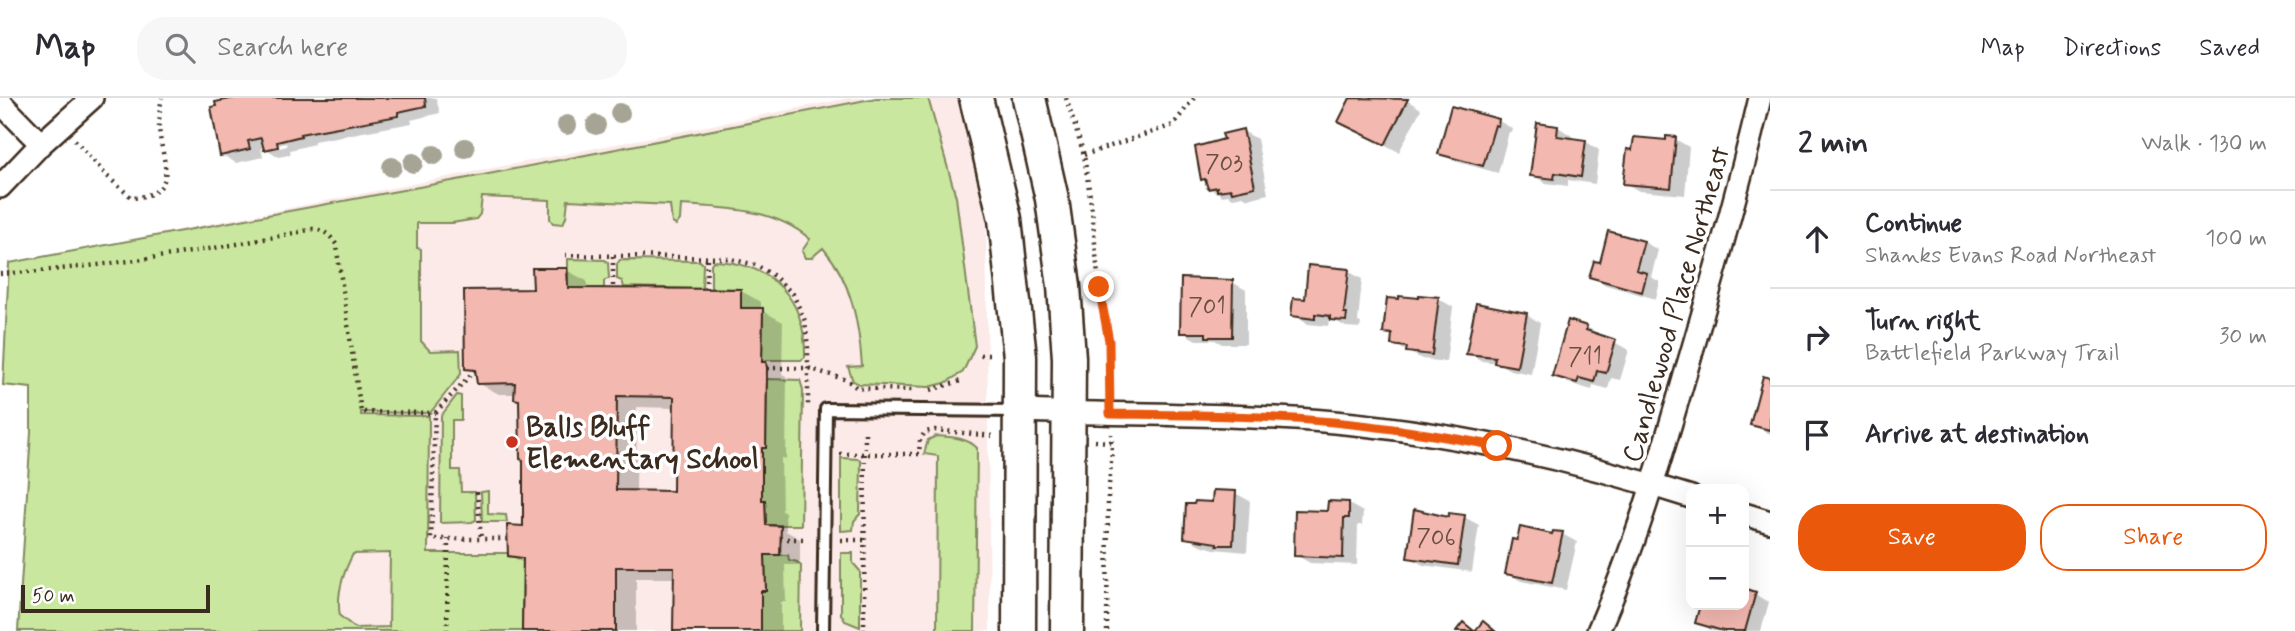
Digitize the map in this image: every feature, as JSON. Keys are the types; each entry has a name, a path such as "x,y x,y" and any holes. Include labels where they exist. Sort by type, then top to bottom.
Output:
{"main road":[{"path":"976,98 1005,219 1020,357 1018,631"},
{"path":"1029,98 1052,199 1064,286 1069,358 1067,631"}],"street":[{"path":"0,187 41,144 92,98"},
{"name":"Candlewood Place Northeast","path":"1598,631 1613,598 1653,485 1738,193 1760,98"},
{"path":"0,102 41,144"},
{"path":"1021,411 1239,417 1399,429 1578,463 1686,495"},
{"path":"1749,516 1770,522"}],"lane":[{"path":"822,631 826,409 1021,411"}],"path":[{"path":"63,126 115,184 132,198 146,197 163,186 167,174 159,127 162,98"},
{"path":"1066,98 1084,155 1093,210 1099,287 1109,341 1112,453 1108,496 1107,631"},
{"path":"1084,155 1173,125 1194,98"},
{"path":"0,274 158,256 313,229 321,230 331,236 336,244 361,412 435,413"},
{"path":"565,255 726,258 756,265 774,276 793,294 806,321 808,408"},
{"path":"612,256 613,288"},
{"path":"706,289 707,258"},
{"path":"767,368 808,368 846,380 857,388 934,390 964,380"},
{"path":"475,370 435,413 431,539 507,539"},
{"path":"864,428 864,631"},
{"path":"825,454 919,454 920,440 925,432 935,430 967,433"},
{"path":"477,492 481,539"},
{"path":"806,526 806,553"},
{"path":"447,631 448,539"}],"shaded area":[{"name":"Balls Bluff Elementary School","path":"849,98 961,98 986,214 990,631 18,631 56,254"}],"green space":[{"path":"876,98 928,98 956,197 975,346 963,372 945,383 929,387 859,384 853,381 848,367 862,366 856,319 841,274 823,248 811,258 805,258 802,251 810,239 781,221 749,211 681,205 680,220 676,225 672,223 670,205 568,200 563,224 553,223 550,219 550,200 482,197 480,214 476,219 452,223 417,223 417,248 421,249 421,341 430,351 460,350 461,374 430,413 361,412 361,415 429,416 428,553 508,553 508,556 523,558 522,631 18,631 31,432 31,388 3,385 9,263 473,177","holes":["390,553 389,627 355,628 340,616 341,584 353,554"]},
{"path":"568,259 605,260 608,263 609,278 604,281 604,288 568,288"},
{"path":"620,260 700,261 703,264 702,289 624,287 622,281 617,279 617,264"},
{"path":"713,261 734,263 752,269 782,288 799,317 804,336 805,357 801,360 762,362 763,309 741,308 741,289 711,288"},
{"path":"767,379 800,380 803,390 801,525 766,525 765,500 762,500 762,448 766,448"},
{"path":"457,395 461,396 461,420 452,420 452,470 460,470 461,492 475,492 476,520 440,523 441,416"},
{"path":"936,436 963,440 977,448 975,631 937,631 938,456 924,454 928,440"},
{"path":"841,458 859,459 861,462 860,514 854,521 853,530 841,531"},
{"path":"488,491 488,514 506,515 507,522 482,522 481,492"},
{"path":"841,553 853,553 853,563 860,571 860,627 845,621 841,614"},
{"path":"765,555 788,555 789,560 801,566 800,631 761,631 761,591 766,591"}],"building":[{"path":"235,98 425,98 426,106 398,112 398,116 300,134 301,136 277,142 278,147 264,150 261,138 248,141 250,149 220,156 211,107 216,106 215,102"},
{"path":"1350,98 1408,99 1385,145 1338,122"},
{"path":"1451,106 1499,119 1483,166 1438,154"},
{"path":"1537,123 1558,126 1557,136 1586,140 1581,177 1555,173 1554,179 1530,176"},
{"path":"1243,129 1255,187 1232,192 1231,189 1217,191 1217,187 1208,189 1205,179 1201,180 1195,147 1224,139 1222,134"},
{"path":"1666,136 1676,137 1671,188 1623,184 1627,149 1632,150 1634,137 1666,140"},
{"path":"1608,231 1644,241 1636,270 1647,273 1642,292 1589,277 1594,261 1600,262"},
{"path":"1308,265 1349,269 1344,313 1347,313 1346,321 1330,320 1330,316 1315,314 1315,319 1291,316 1293,298 1305,299"},
{"name":"Balls Bluff Elementary School","path":"532,268 567,268 568,288 741,289 741,308 763,308 762,362 766,362 767,368 762,500 765,500 766,525 781,526 780,555 765,555 766,591 761,591 761,631 673,631 674,567 616,567 616,631 522,631 523,558 508,556 507,525 523,526 519,400 514,399 515,383 477,384 475,370 465,369 464,290 533,289","holes":["617,396 674,397 673,491 616,490"]},
{"path":"1181,278 1233,280 1232,337 1180,333"},
{"path":"1419,295 1439,297 1432,355 1406,352 1407,347 1391,345 1392,334 1383,333 1387,298 1419,298"},
{"path":"1476,303 1527,313 1517,367 1494,363 1495,357 1466,354"},
{"path":"1568,320 1587,326 1586,330 1616,340 1606,373 1597,371 1594,382 1579,378 1577,383 1552,376"},
{"path":"1763,376 1770,378 1770,430 1750,425"},
{"path":"1213,490 1236,491 1233,545 1217,545 1184,538 1186,504 1194,504 1195,501 1212,502"},
{"path":"1328,501 1349,502 1349,518 1344,518 1343,558 1294,556 1295,510 1327,511"},
{"path":"1414,509 1448,517 1449,513 1465,515 1458,565 1407,558"},
{"path":"1520,527 1552,534 1553,531 1563,532 1552,583 1505,574 1512,539 1517,540"},
{"path":"1749,590 1756,592 1745,631 1723,631 1695,623 1699,610 1749,610"},
{"path":"1483,621 1495,631 1475,631"},
{"path":"1463,622 1474,631 1456,631"}],"place":[{"name":"Balls Bluff Elementary School","path":"512,442"}],"route":[{"path":"1099,287 1109,341 1110,414 1332,422 1399,429 1497,446"}]}
